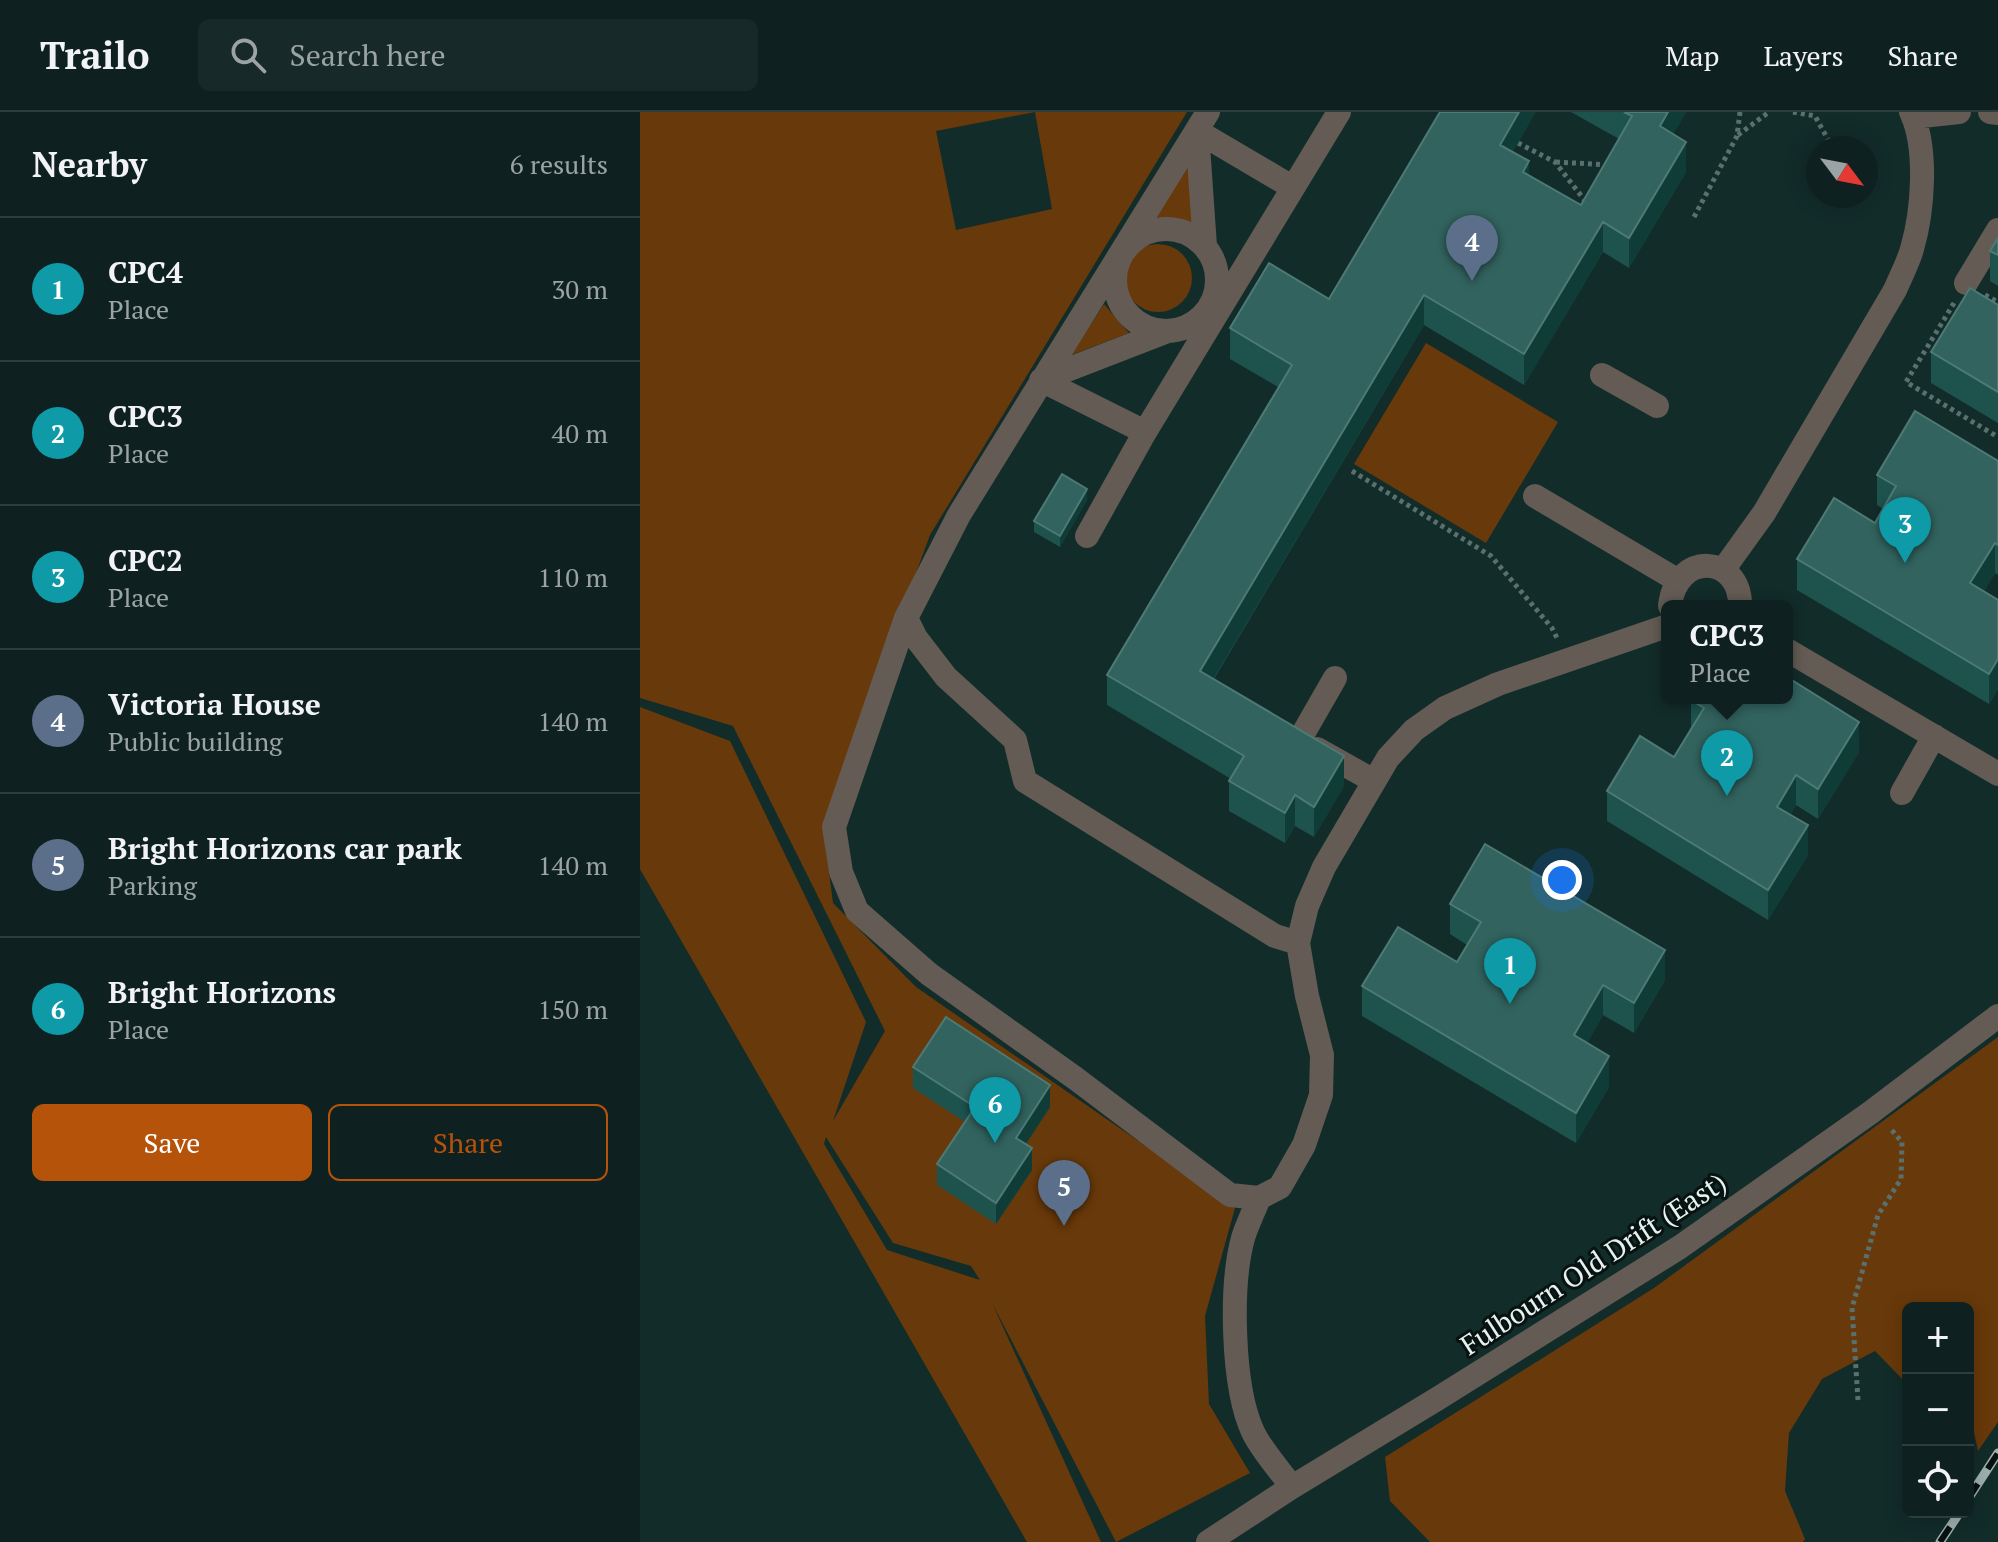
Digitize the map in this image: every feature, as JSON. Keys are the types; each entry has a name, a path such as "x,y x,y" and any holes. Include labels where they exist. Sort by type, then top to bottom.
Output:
{"street":[{"path":"1087,536 1145,432 1339,112"},
{"path":"1723,570 1764,513 1895,290 1906,264 1920,215 1921,151 1912,115 1959,112"},
{"path":"1990,112 1998,113"},
{"path":"1202,121 1292,187"},
{"path":"1202,121 1205,246"},
{"path":"1202,121 959,515 906,618 834,827 841,872 857,911 929,974 1075,1078 1230,1195 1259,1198 1280,1187 1304,1145 1321,1095 1322,1055 1298,943 1307,906 1324,867 1388,758 1414,730 1445,708 1498,684 1661,628"},
{"path":"1041,380 1165,332 1183,329 1200,319 1212,305 1218,280 1214,262 1205,246 1191,235 1166,229 1148,232 1128,245 1116,261 1117,295 1125,312 1148,329 1165,332"},
{"path":"1966,283 1998,230"},
{"path":"1602,375 1657,406"},
{"path":"1041,380 1145,432"},
{"path":"1535,496 1677,580"},
{"path":"1671,600 1677,580 1694,568 1707,566 1723,570 1730,576 1739,590 1740,600"},
{"path":"906,618 916,638 946,677 1015,740 1025,781 1275,936 1298,943"},
{"path":"1793,654 1998,774"},
{"path":"1300,739 1335,678"},
{"path":"1275,724 1374,781"},
{"path":"1902,793 1934,736"},
{"name":"Fulbourn Old Drift (East)","path":"1208,1542 1680,1247 1870,1113 1998,1016"},
{"path":"1259,1198 1243,1238 1236,1289 1238,1365 1244,1410 1254,1435 1292,1487"}],"path":[{"path":"1694,217 1737,136 1740,112"},
{"path":"1737,136 1769,112"},
{"path":"1793,112 1815,116 1826,136"},
{"path":"1518,143 1555,162 1621,166"},
{"path":"1555,162 1594,213"},
{"path":"1966,283 1906,382 1998,437"},
{"path":"1352,471 1491,556 1552,628 1569,660"},
{"path":"1858,1400 1852,1308 1878,1215 1901,1179 1902,1142 1884,1122 1870,1113"}],"shaded area":[{"path":"640,112 1035,112 1187,112 930,535 823,825 833,903 916,987 1235,1208 1205,1316 1209,1404 1250,1473 1116,1542 992,1303 1101,1542 1027,1542 640,869 640,707 730,741 866,1022 833,1121 885,1031 733,726 640,698","holes":["1035,112 1052,209 956,230 936,131","826,1137 893,1243 971,1266 980,1280 887,1250 824,1144"]},
{"path":"1189,161 1197,225 1156,217"},
{"path":"1165,244 1186,259 1192,278 1190,291 1182,302 1165,312 1151,312 1134,302 1126,291 1124,271 1134,254 1145,246"},
{"path":"1104,304 1129,333 1071,355"},
{"path":"1426,343 1558,422 1486,543 1354,464"},
{"path":"1998,1037 1998,1422 1978,1451 1974,1432 1974,1302 1902,1302 1902,1379 1875,1351 1822,1379 1789,1433 1785,1491 1805,1539 1803,1542 1430,1542 1390,1501 1385,1457 1654,1288"}],"building":[{"path":"1440,112 1519,112 1500,145 1529,161 1523,172 1581,205 1632,116 1624,112 1668,112 1660,126 1686,142 1629,238 1603,222 1524,354 1424,295 1200,671 1344,756 1314,807 1295,795 1285,813 1229,781 1244,756 1107,675 1292,365 1230,328 1269,263 1329,299"},
{"path":"1998,238 1998,255 1990,251"},
{"path":"1970,288 1998,305 1998,392 1931,352"},
{"path":"1915,411 1998,461 1998,545 1995,543 1970,583 1998,600 1998,659 1989,674 1797,559 1834,498 1875,523 1896,486 1877,475"},
{"path":"1062,474 1087,489 1060,536 1034,521"},
{"path":"1793,681 1859,722 1818,789 1796,775 1777,807 1808,825 1768,890 1607,791 1640,736 1674,757 1704,708 1698,704 1793,704"},
{"path":"1485,844 1665,950 1634,1003 1603,985 1574,1035 1609,1056 1576,1113 1362,986 1398,927 1457,962 1481,922 1450,904"},
{"path":"946,1017 1050,1085 1016,1138 1032,1148 996,1203 937,1164 975,1107 913,1067"}],"railway":[{"path":"1974,1490 1998,1453"},
{"path":"1940,1542 1956,1518"}],"place":[{"name":"Victoria House","path":"1472,281"},
{"name":"CPC2","path":"1905,563"},
{"name":"CPC3","path":"1727,796"},
{"name":"CPC4","path":"1510,1004"},
{"name":"Bright Horizons","path":"995,1143"},
{"name":"Bright Horizons car park","path":"1064,1226"}]}
